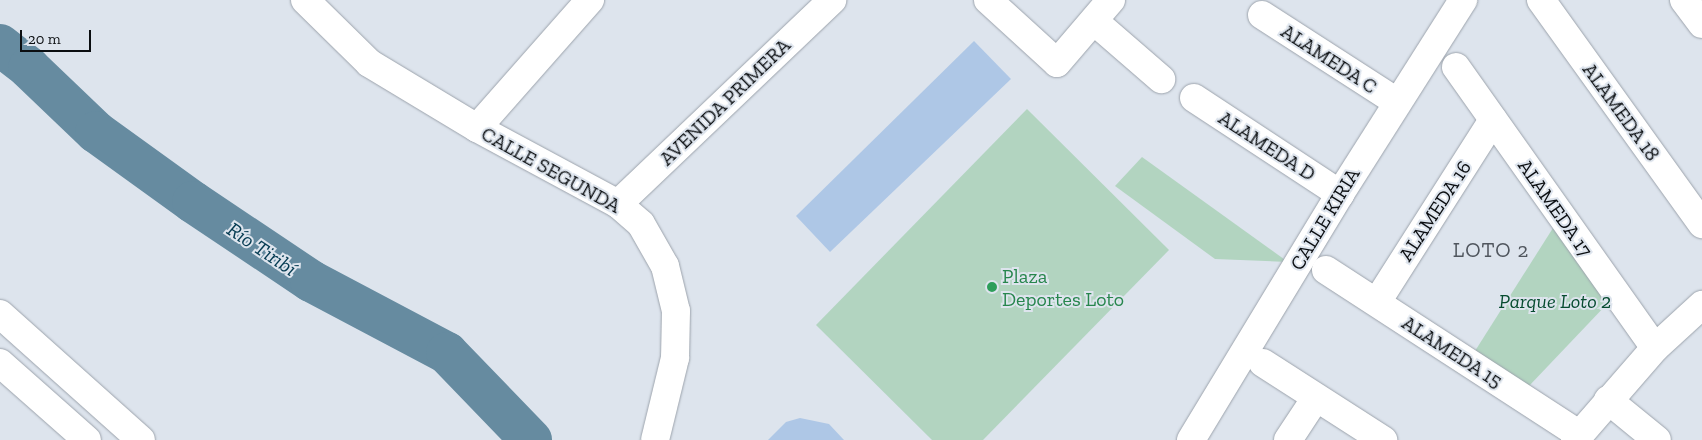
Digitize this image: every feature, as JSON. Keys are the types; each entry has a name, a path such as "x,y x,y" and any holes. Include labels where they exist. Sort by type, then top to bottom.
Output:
{"street":[{"name":"CALLE SEGUNDA","path":"305,0 369,63 477,128 618,204 641,224 665,266 676,312 675,358 655,440"},
{"path":"477,128 590,0"},
{"name":"AVENIDA PRIMERA","path":"618,204 832,0"},
{"path":"988,0 1058,63 1112,0"},
{"name":"ALAMEDA 18","path":"1541,0 1702,224"},
{"path":"1684,0 1702,24"},
{"name":"CALLE KIRIA","path":"1191,440 1396,102 1452,4"},
{"name":"ALAMEDA C","path":"1262,15 1396,102"},
{"path":"1094,21 1161,80"},
{"name":"ALAMEDA 17","path":"1456,67 1655,348"},
{"name":"ALAMEDA D","path":"1194,98 1340,194"},
{"name":"ALAMEDA 16","path":"1376,302 1493,120"},
{"name":"ALAMEDA 15","path":"1326,270 1577,437"},
{"path":"0,314 141,440"},
{"path":"1577,437 1655,348 1697,320"},
{"path":"0,363 87,440"},
{"path":"1263,363 1315,399 1383,440"},
{"path":"1288,440 1315,399"},
{"path":"1608,400 1657,440"}],"green space":[{"name":"Plaza Deportes Loto","path":"1027,109 1169,250 983,440 932,440 816,325"},
{"path":"1142,157 1288,262 1215,259 1115,186"},
{"name":"Parque Loto 2","path":"1553,228 1607,304 1529,386 1475,351"}],"building":[{"path":"974,41 1011,79 830,252 796,216"},
{"path":"800,418 829,424 844,440 768,440 786,422"}],"waterway":[{"name":"Río Tiribí","path":"0,45 29,68 96,132 193,202 311,281 447,353 531,440"}],"place":[{"name":"Plaza Deportes Loto","path":"992,287"}],"district":[{"name":"LOTO 2","path":"1491,250"}]}
